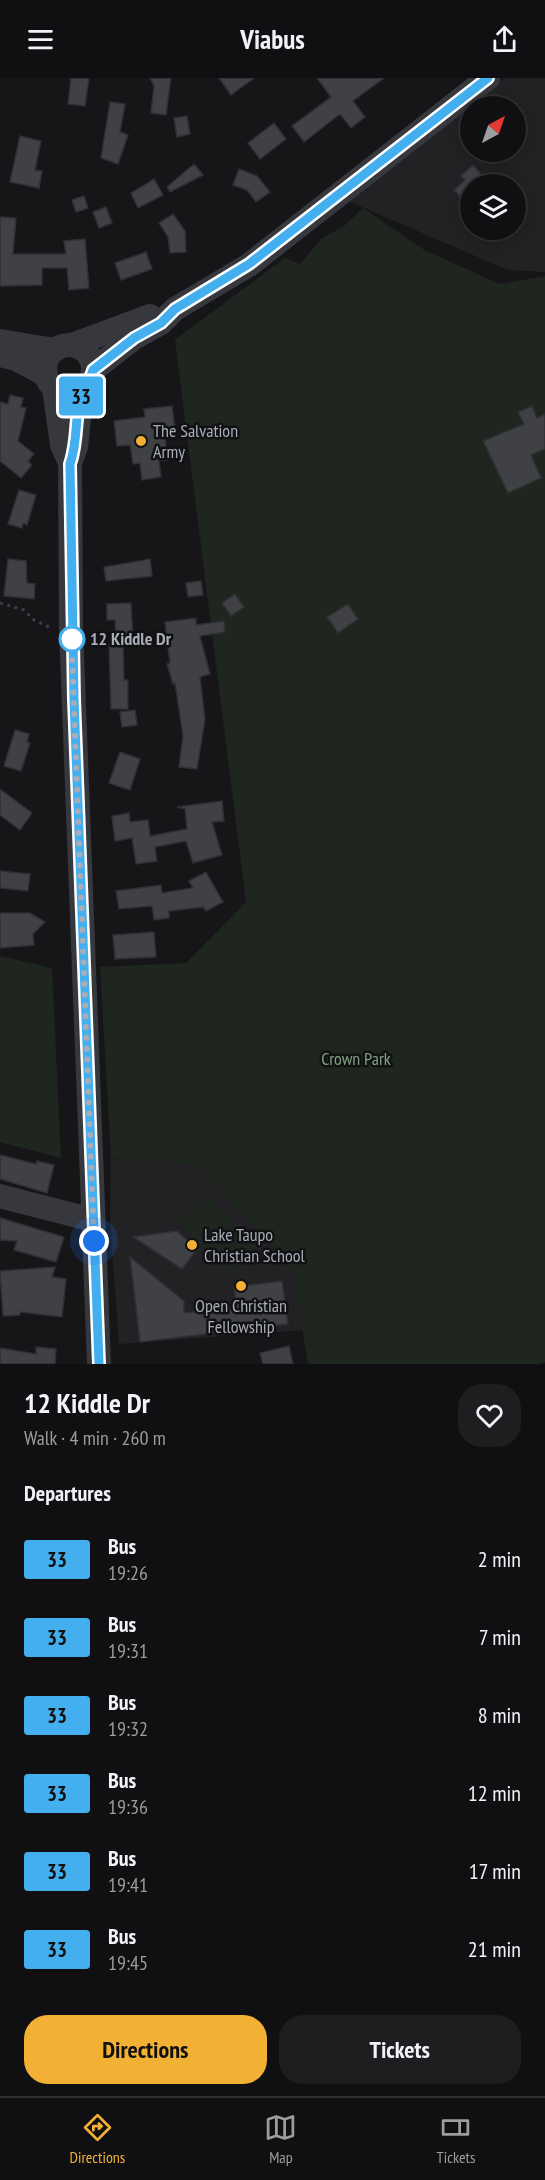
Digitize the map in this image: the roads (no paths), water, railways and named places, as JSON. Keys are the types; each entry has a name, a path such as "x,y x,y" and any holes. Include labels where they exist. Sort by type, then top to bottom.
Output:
{"street":[{"path":"0,355 16,359 68,393 88,380 134,338 161,323 175,309 249,264 488,78"},
{"path":"99,1364 71,628 81,506 70,464 62,445 46,361 63,348 153,314 175,309"},
{"path":"0,341 85,351 88,380 76,447 70,464"},
{"path":"0,1196 93,1220"}],"place":[{"name":"The Salvation Army","path":"141,441"},
{"name":"12 Kiddle Dr","path":"72,639"},
{"name":"Lake Taupo Christian School","path":"192,1245"},
{"name":"Open Christian Fellowship","path":"241,1286"}],"park label":[{"name":"Crown Park","path":"356,1059"}]}
